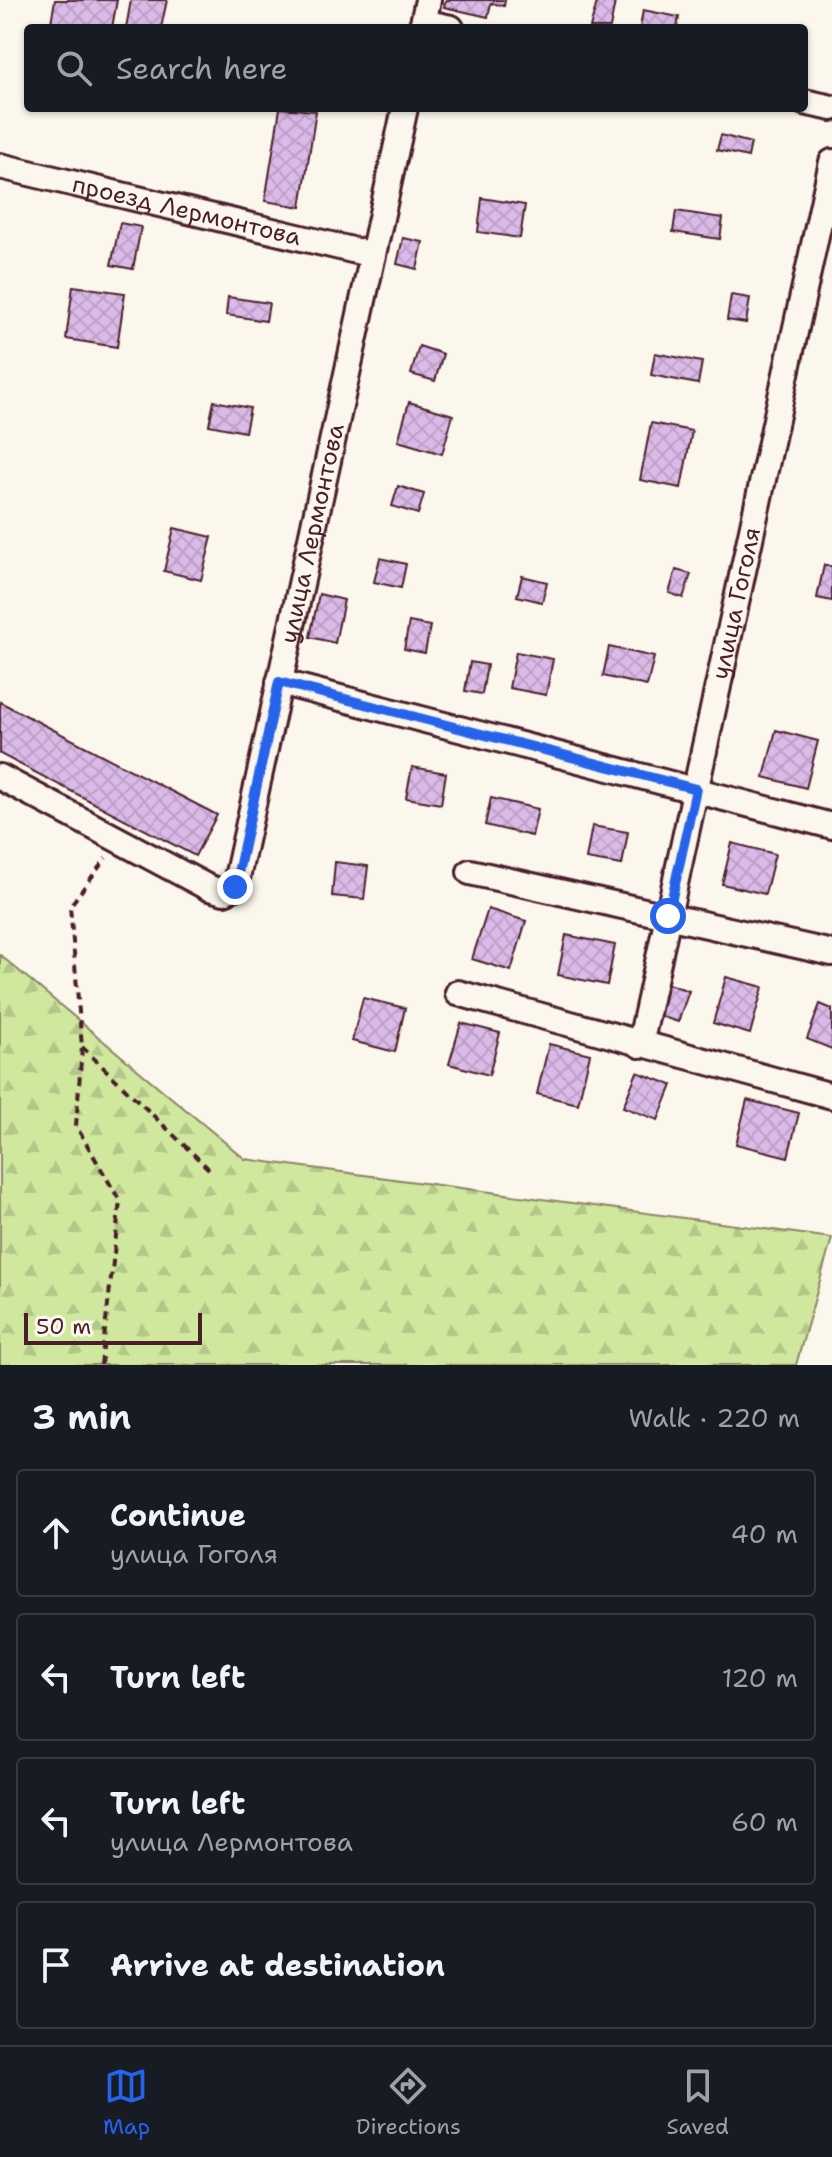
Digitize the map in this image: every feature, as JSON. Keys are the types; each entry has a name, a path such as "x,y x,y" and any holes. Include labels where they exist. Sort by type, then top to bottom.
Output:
{"street":[{"path":"808,103 832,108"},
{"name":"улица Лермонтова","path":"0,777 209,888 224,892 235,887 404,112"},
{"name":"улица Гоголя","path":"640,1045 832,162"},
{"name":"проезд Лермонтова","path":"0,166 373,255"},
{"path":"279,682 832,826"},
{"path":"470,872 832,953"},
{"path":"458,993 832,1096"}],"path":[{"path":"101,1365 120,1201 76,1126 82,1047 70,906 120,840"},
{"path":"82,1047 212,1172"}],"green space":[{"path":"0,955 245,1159 832,1238 796,1365 0,1365"}],"building":[{"path":"55,0 117,0 113,24 51,24"},
{"path":"131,0 167,0 162,24 127,24"},
{"path":"446,0 505,0 504,6 491,3 488,17 444,7"},
{"path":"597,2 615,2 611,24 591,24"},
{"path":"643,10 679,17 678,24 641,24"},
{"path":"279,112 316,112 301,207 265,201"},
{"path":"721,135 751,143 748,157 717,150"},
{"path":"482,198 525,205 520,238 478,232"},
{"path":"676,211 723,218 720,239 673,232"},
{"path":"120,223 141,227 133,269 111,265"},
{"path":"403,238 423,242 417,269 397,264"},
{"path":"73,286 125,293 117,347 66,339"},
{"path":"731,295 750,298 746,323 727,320"},
{"path":"228,297 269,303 266,321 226,315"},
{"path":"419,346 443,354 435,381 411,374"},
{"path":"655,353 702,362 698,384 651,375"},
{"path":"214,401 250,408 245,432 209,425"},
{"path":"409,402 453,415 442,454 398,441"},
{"path":"651,423 692,431 681,488 640,480"},
{"path":"398,486 424,494 418,514 392,506"},
{"path":"174,528 212,537 201,580 164,571"},
{"path":"380,558 406,564 401,588 374,582"},
{"path":"824,565 832,567 832,601 817,598"},
{"path":"676,570 691,574 683,598 669,593"},
{"path":"522,576 547,582 542,602 517,596"},
{"path":"319,594 344,600 335,643 310,637"},
{"path":"409,622 430,626 425,653 404,649"},
{"path":"609,647 654,657 647,686 603,676"},
{"path":"516,652 553,659 546,695 509,688"},
{"path":"470,662 487,665 482,694 465,691"},
{"path":"0,702 217,815 195,856 0,754"},
{"path":"776,730 818,741 806,788 764,777"},
{"path":"412,767 446,773 441,804 406,798"},
{"path":"491,798 538,809 532,836 485,825"},
{"path":"592,826 628,832 622,865 586,859"},
{"path":"732,843 775,854 765,894 722,884"},
{"path":"335,862 368,866 364,899 332,896"},
{"path":"488,909 526,921 511,971 472,959"},
{"path":"566,935 615,945 607,985 558,975"},
{"path":"726,977 763,987 750,1034 713,1023"},
{"path":"662,982 689,991 678,1022 651,1013"},
{"path":"363,998 405,1008 395,1052 352,1041"},
{"path":"820,1004 832,1009 832,1049 807,1039"},
{"path":"461,1023 500,1033 489,1075 449,1064"},
{"path":"549,1044 590,1054 578,1104 537,1094"},
{"path":"637,1072 672,1085 658,1120 623,1107"},
{"path":"747,1100 799,1113 788,1157 736,1144"}],"route":[{"path":"235,887 279,682 696,789 668,916"}]}
